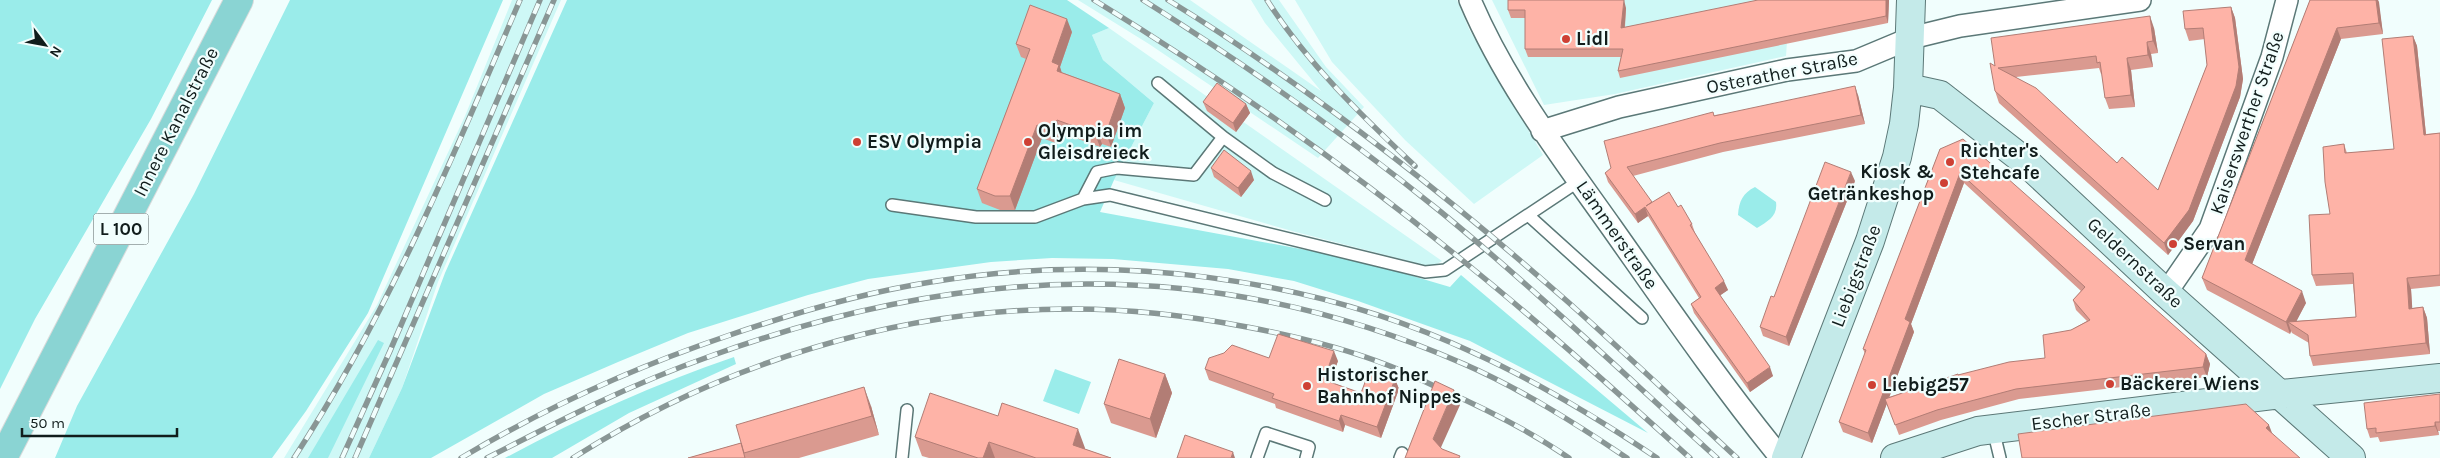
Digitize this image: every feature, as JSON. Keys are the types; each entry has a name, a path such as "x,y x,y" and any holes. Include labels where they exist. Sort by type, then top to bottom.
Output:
{"main road":[{"name":"Innere Kanalstraße","path":"3,458 239,0"}],"street":[{"name":"Lämmerstraße","path":"1470,0 1481,26 1542,131 1672,313 1781,458"},
{"name":"Liebigstraße","path":"1786,458 1870,241 1897,157 1904,124 1908,88 1911,0"},
{"name":"Osterather Straße","path":"1542,131 1628,105 1787,70 1856,61 1911,38 1960,26 2081,4 2140,0"},
{"name":"Kaiserswerther Straße","path":"2166,293 2210,229 2272,57 2287,0"},
{"name":"Geldernstraße","path":"1908,88 1940,95 2027,163 2166,293 2351,458"},
{"name":"Escher Straße","path":"1895,458 1978,431 2281,394 2440,378"}],"lane":[{"path":"1158,83 1223,137 1273,173 1325,200"},
{"path":"1083,199 1097,172 1117,168 1194,174 1223,137"},
{"path":"892,205 976,217 1035,217 1083,199 1110,195 1425,272 1445,270 1579,181"},
{"path":"1528,215 1642,318"},
{"path":"902,458 907,410"},
{"path":"1993,429 2000,458"},
{"path":"1257,458 1266,433 1310,447 1306,458"}],"shaded area":[{"path":"0,0 212,0 151,119 35,319 0,389"},
{"path":"290,0 503,0 368,313 306,411 272,458 55,458 77,406 194,194"},
{"path":"512,0 561,0 438,282 402,388 369,458 284,458 377,305 465,116"},
{"path":"567,0 1067,0 1109,28 1092,35 1103,60 1154,103 1114,180 1100,212 1355,259 1450,287 1461,275 1648,433 1470,341 1358,301 1294,281 1228,269 1113,259 1052,258 991,262 868,279 808,295 688,333 618,362 544,394 431,458 369,458 402,388 445,273"},
{"path":"1078,0 1190,0 1321,91 1265,23 1251,0 1279,0 1326,67 1364,107 1318,158 1149,44"},
{"path":"1295,0 1457,0 1469,29 1543,155 1474,204 1405,140 1332,62"},
{"path":"1492,0 1790,0 1786,56 1615,94 1544,105"},
{"path":"1109,28 1442,261 1432,267 1292,231 1114,180 1154,103 1103,60 1092,35"},
{"path":"1755,187 1776,202 1774,215 1757,228 1738,215 1742,198"},
{"path":"378,340 384,343 328,458 308,458"},
{"path":"734,357 736,364 629,413 552,458 505,458 561,429 618,403"},
{"path":"1055,369 1091,382 1079,414 1043,401"}],"building":[{"path":"1508,0 1624,0 1621,28 1758,0 1886,0 1886,16 1618,71 1623,49 1525,49 1525,10 1508,10"},
{"path":"2310,0 2376,0 2379,23 2337,28 2245,260 2302,291 2286,322 2202,278"},
{"path":"1030,5 1067,19 1052,62 1059,65 1057,71 1120,94 1106,133 1097,130 1095,134 1057,120 1053,131 1037,125 1010,196 995,196 977,189 1030,49 1016,44"},
{"path":"2231,7 2239,67 2236,86 2189,210 2164,243 1995,91 1990,63 1995,66 1991,38 2150,16 2153,41 2147,42 2148,55 2127,58 2131,95 2105,98 2100,62 2097,63 2096,56 1998,68 2036,88 2117,163 2122,157 2158,190 2207,65 2203,28 2185,29 2183,11"},
{"path":"2413,36 2424,135 2440,133 2440,275 2407,278 2409,309 2423,307 2426,343 2310,356 2308,335 2288,322 2356,317 2353,273 2312,275 2309,215 2330,214 2325,182 2323,147 2344,144 2345,153 2394,149 2382,39"},
{"path":"1217,83 1246,104 1233,123 1203,102"},
{"path":"1855,86 1861,115 1720,143 1627,167 1652,202 1646,206 1669,192 1678,207 1681,205 1692,224 1690,225 1724,281 1715,288 1770,367 1747,383 1691,304 1701,297 1645,207 1635,214 1605,173 1611,168 1604,141 1713,112 1714,116"},
{"path":"1963,139 2206,354 2203,367 2016,389 1937,410 1895,425 1885,399 1958,374 2009,362 2045,358 2043,335 2071,330 2090,320 2073,300 2085,287 1960,173 1905,319 1910,322 1868,433 1839,422 1866,350 1863,349 1940,149"},
{"path":"1224,150 1251,171 1238,188 1211,168"},
{"path":"1825,162 1851,172 1786,337 1760,327 1771,296 1774,297"},
{"path":"1278,334 1334,351 1324,380 1361,393 1370,369 1395,379 1377,427 1341,415 1339,421 1272,398 1274,394 1205,369 1209,358 1224,353 1232,345 1269,358"},
{"path":"1119,359 1165,374 1150,419 1104,404"},
{"path":"1435,381 1454,390 1433,439 1442,449 1460,456 1459,458 1405,458"},
{"path":"864,387 872,416 744,453 736,425"},
{"path":"930,393 998,416 1002,403 1078,429 1073,445 1111,458 1036,458 989,442 983,458 978,458 915,437"},
{"path":"2440,394 2440,422 2435,422 2435,426 2376,433 2376,428 2367,429 2364,403"},
{"path":"2246,404 2269,425 2266,428 2300,458 2022,458 2018,434"},
{"path":"1185,435 1233,452 1231,458 1177,458"},
{"path":"741,443 745,458 688,458"}],"railway":[{"path":"294,458 360,348 389,291 444,176 520,0"},
{"path":"342,458 390,351 540,0"},
{"path":"355,458 554,0"},
{"path":"1094,0 1241,95 1382,197 1529,315 1690,458"},
{"path":"1143,0 1295,102 1405,183 1546,302 1717,458"},
{"path":"1168,0 1324,105 1424,181 1568,302 1737,458"},
{"path":"1267,0 1317,67 1355,108 1415,166"},
{"path":"461,458 525,422 625,375 693,348 777,319 828,304 931,282 999,273 1068,270 1138,271 1208,277 1277,289 1345,305 1411,327 1498,364 1568,402 1657,458"},
{"path":"487,458 568,417 651,379 708,357 803,326 898,303 993,289 1087,284 1181,288 1275,303 1369,328 1464,364 1506,384 1568,419 1627,458"},
{"path":"573,458 630,425 689,395 750,369 813,348 877,331 943,319 1008,311 1074,309 1139,312 1204,320 1283,334 1337,348 1397,369 1475,405 1508,421 1569,458"}],"place":[{"name":"Lidl","path":"1566,39"},
{"name":"ESV Olympia","path":"857,142"},
{"name":"Olympia im Gleisdreieck","path":"1028,142"},
{"name":"Richter's Stehcafe","path":"1950,162"},
{"name":"Kiosk & Getränkeshop","path":"1944,183"},
{"name":"Servan","path":"2173,244"},
{"name":"Bäckerei Wiens","path":"2110,384"},
{"name":"Liebig257","path":"1872,385"},
{"name":"Historischer Bahnhof Nippes","path":"1307,386"}]}
